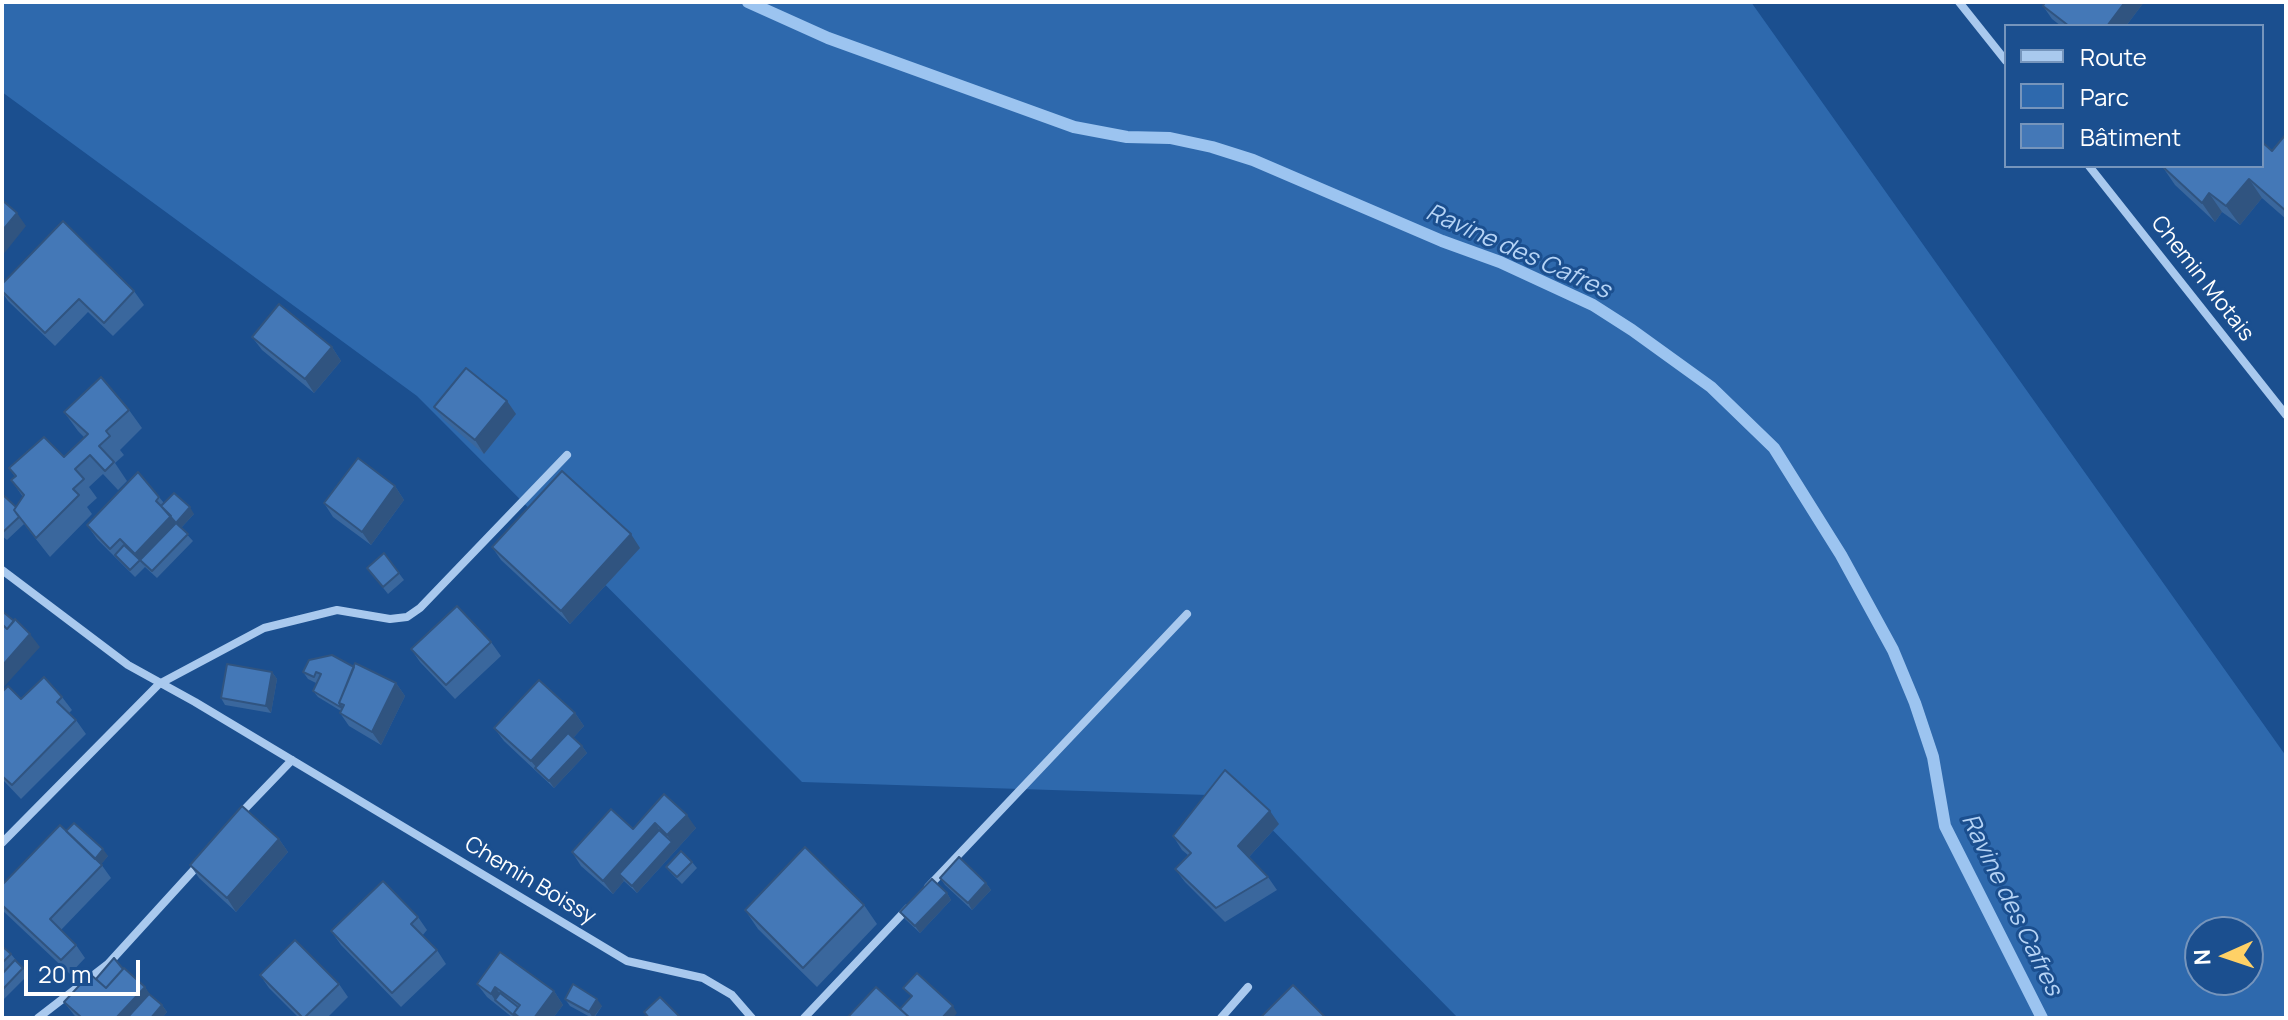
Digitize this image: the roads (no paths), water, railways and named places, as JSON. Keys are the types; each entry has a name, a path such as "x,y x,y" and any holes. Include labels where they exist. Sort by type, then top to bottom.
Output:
{"street":[{"path":"1959,2 2004,58"},
{"name":"Chemin Motais","path":"2091,168 2286,415"},
{"path":"2,843 159,684 264,628 337,610 390,619 407,617 420,608 567,455"},
{"name":"Chemin Boissy","path":"2,570 91,640 159,684 195,702 627,961 703,978 732,995 752,1018"},
{"path":"924,891 1187,614"},
{"path":"235,820 292,760"},
{"path":"38,1018 108,964 206,855"},
{"path":"804,1018 913,902"},
{"path":"1221,1018 1248,987"}],"waterway":[{"name":"Ravine des Cafres","path":"748,2 828,38 1074,127 1127,137 1170,138 1253,160 1442,241 1500,262 1593,305 1711,387 1774,448 1841,555 1893,650 1933,757 1945,826 2042,1018"}]}
